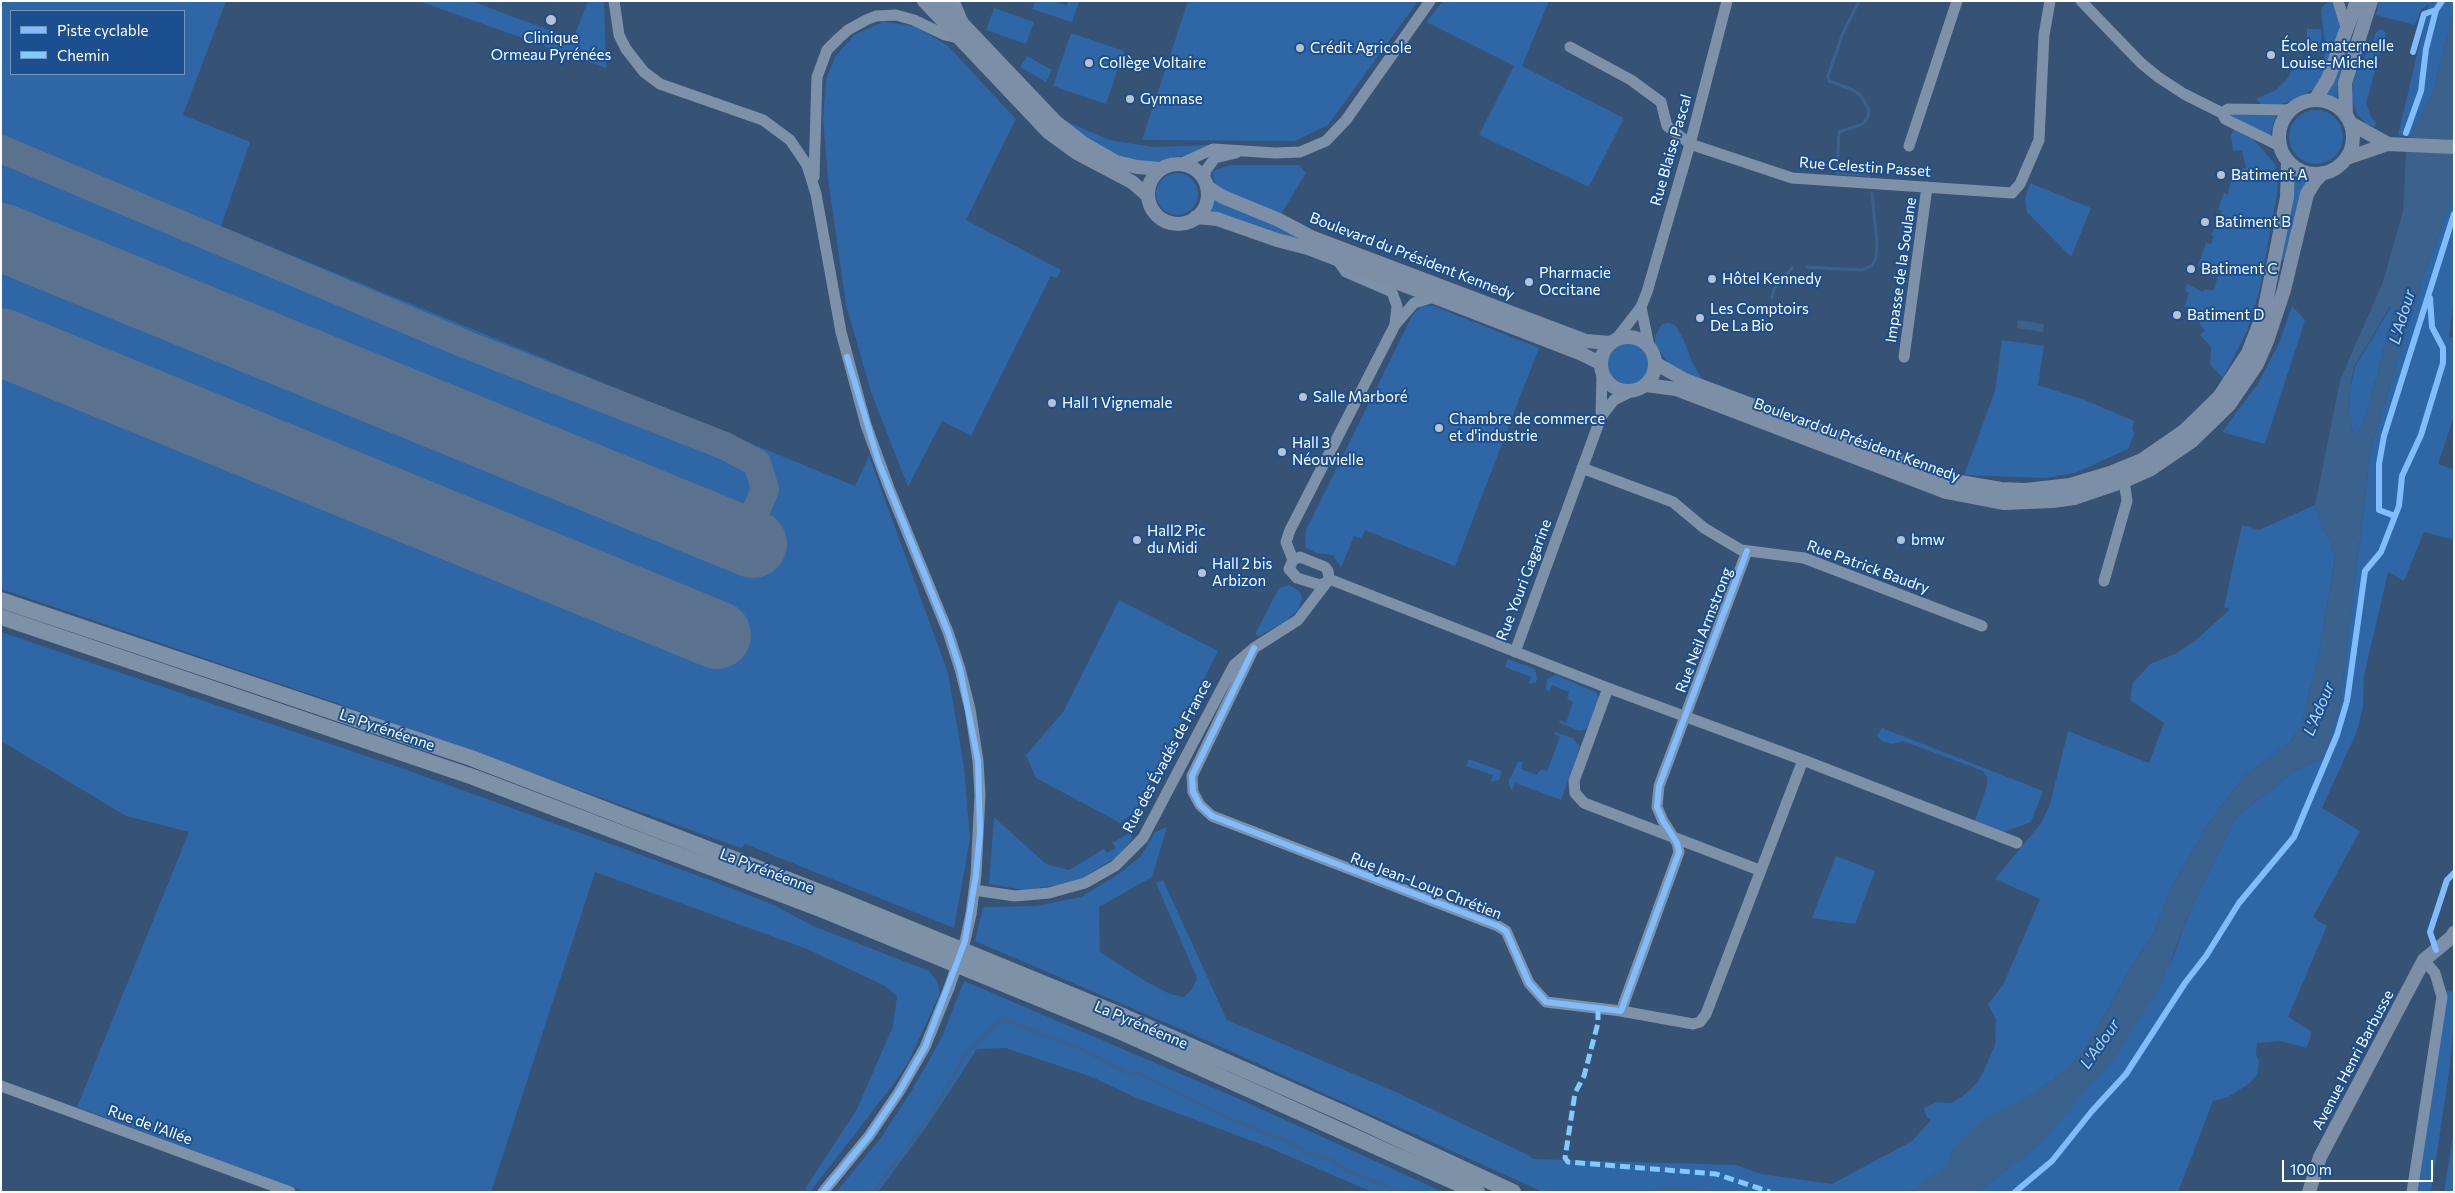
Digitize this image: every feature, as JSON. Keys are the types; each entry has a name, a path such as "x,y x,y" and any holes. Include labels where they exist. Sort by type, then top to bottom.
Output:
{"highway":[{"name":"La Pyrénéenne","path":"1,600 471,758 830,896 1125,1017 1347,1115 1513,1192"},
{"name":"La Pyrénéenne","path":"1,617 473,777 823,910 1119,1032 1477,1192"}],"main road":[{"path":"924,1 961,32 1056,122 1083,143 1116,162 1136,167 1160,169"},
{"path":"941,1 961,32 1048,132 1077,153 1132,182 1148,195"},
{"path":"2316,100 2328,79 2357,1"},
{"path":"2371,1 2345,83 2348,119 2353,135 2352,147 2346,158 2332,170 2311,174 2298,170 2288,162 2280,146 2280,126 2290,110 2306,101 2316,100 2338,107 2348,119 2391,144"},
{"path":"2346,158 2391,144 2454,148"},
{"name":"Boulevard du Président Kennedy","path":"1656,364 1671,374 1694,384 1927,472 1960,482 2002,489 2026,490 2070,485 2110,473 2142,460 2184,431 2218,397 2248,352 2264,312 2288,197 2288,162"},
{"path":"1180,164 1196,170 1205,183 1207,200 1196,217 1180,223 1162,219 1150,204 1148,195 1153,176 1160,169 1168,165 1180,164"},
{"name":"Boulevard du Président Kennedy","path":"1646,385 1676,389 1920,483 1973,498 2003,502 2053,501 2074,498 2124,482 2151,469 2192,440 2229,405 2257,364 2276,317 2307,194 2315,181 2323,173"},
{"name":"Boulevard du Président Kennedy","path":"1205,183 1223,197 1279,220 1312,237 1586,341 1614,341"},
{"name":"Boulevard du Président Kennedy","path":"1196,217 1217,219 1337,259 1434,297 1601,370"},
{"path":"1634,337 1649,346 1656,364 1651,379 1646,385 1630,392 1621,391 1609,385 1601,370 1601,356 1614,341 1634,337"},
{"name":"Avenue Henri Barbusse","path":"2309,1192 2320,1157 2424,960 2452,937 2454,933"}],"street":[{"path":"614,1 619,35 626,49 644,72 660,84 763,120 790,140 807,166 814,187 841,332 866,424 879,464 948,632 968,701 978,761 980,832 971,914 965,941 949,988 925,1047 899,1092 869,1136 823,1192"},
{"path":"814,187 815,91 819,70 827,50 848,30 876,16 896,15 914,20 945,35 961,32 954,1"},
{"path":"1180,164 1213,150 1300,152 1326,141 1346,120 1430,1"},
{"name":"Rue Blaise Pascal","path":"1614,341 1641,307 1690,144 1727,1"},
{"path":"1909,146 1957,1"},
{"name":"Rue Celestin Passet","path":"1570,47 1631,80 1661,102 1667,126 1690,144 1792,178 2012,193 2020,184 2039,140 2044,35 2050,1"},
{"path":"2081,1 2141,63 2158,77 2184,94 2222,113 2225,119 2280,146"},
{"path":"2338,1 2347,30"},
{"path":"2222,113 2228,109 2290,110"},
{"path":"1205,183 1206,170 1215,158 1240,152"},
{"name":"Impasse de la Soulane","path":"1904,357 1927,186"},
{"path":"1337,259 1346,272 1392,292 1397,306 1396,325"},
{"path":"1293,560 1286,542 1290,530 1396,325 1414,303 1434,297"},
{"name":"Rue Blaise Pascal","path":"1641,307 1649,346"},
{"name":"Rue Youri Gagarine","path":"1601,370 1601,417"},
{"name":"Rue Youri Gagarine","path":"1328,581 1515,652 1601,417 1614,400 1630,392"},
{"name":"Rue Patrick Baudry","path":"1582,468 1673,502 1704,528 1747,551 1768,552 1804,558 1982,626"},
{"path":"2104,581 2127,501 2124,482"},
{"name":"Rue Neil Armstrong","path":"1685,717 1747,551"},
{"path":"1300,557 1325,567 1328,571 1328,581 1320,584 1301,580 1289,569 1293,560 1300,557"},
{"path":"1301,580 1308,604"},
{"name":"Rue des Évadés de France","path":"974,890 1015,896 1049,893 1085,883 1115,866 1143,838 1234,665 1254,648 1298,620 1306,612 1308,604 1328,581"},
{"name":"Rue Jean-Loup Chrétien","path":"1254,648 1192,776 1193,792 1200,805 1212,816 1498,926 1506,932 1529,983 1546,1002 1621,1011 1693,1024 1700,1022 1706,1014 1759,870"},
{"name":"Rue Neil Armstrong","path":"1515,652 2017,843"},
{"path":"1608,688 1574,781 1575,793 1584,803 1759,870 1802,760"},
{"path":"1621,1011 1679,852 1674,836 1663,821 1658,807 1657,796 1685,717"},
{"path":"2412,1192 2442,997 2435,973 2424,960"},
{"name":"Rue de l'Allée","path":"1,1086 290,1192"}],"shaded area":[{"path":"1,1 226,1 183,115 250,142 221,226 855,486 869,456 948,673 964,767 970,839 954,928 745,844 741,848 336,703 1,589"},
{"path":"419,1 471,1 573,39 588,1 604,1 606,68"},
{"path":"1035,1 1055,1 1067,6 1068,1 1079,2 1072,22 1032,9"},
{"path":"1188,1 1418,1 1328,125 1295,141 1142,140"},
{"path":"1443,1 1549,1 1522,66 1624,118 1589,187 1479,135 1514,66 1426,22"},
{"path":"2379,1 2454,1 2454,10 2433,92 2410,137 2398,135 2429,4 2421,10 2415,25 2376,15"},
{"path":"2328,2 2334,2 2344,26 2323,77 2314,89 2293,100 2275,106 2263,106 2256,99 2276,90 2287,79 2296,64 2324,66 2325,44 2321,11 2322,7"},
{"path":"994,8 1034,22 1026,44 986,30"},
{"path":"883,22 915,26 948,46 1016,119 966,220 1061,270 1057,278 1051,276 971,436 942,421 908,487 871,392 846,305 828,179 823,119 826,80 835,57 854,35"},
{"path":"2307,29 2321,29 2322,52 2306,52"},
{"path":"2381,29 2386,33 2366,103 2371,117 2376,123 2375,127 2366,124 2357,114 2352,99 2353,82 2358,67 2372,44 2376,32"},
{"path":"1071,33 1124,51 1106,104 1053,86"},
{"path":"2345,48 2350,50 2338,83 2337,99 2325,94"},
{"path":"1027,56 1052,70 1046,82 1020,67"},
{"path":"2311,110 2321,110 2331,114 2339,122 2343,137 2339,152 2331,160 2321,164 2311,164 2301,160 2293,152 2289,142 2289,132 2293,122 2301,114"},
{"path":"2230,114 2276,115 2270,136 2229,117"},
{"path":"1068,122 1109,140 1153,147 1212,145 1184,156 1151,164 1118,157 1065,124"},
{"path":"2234,129 2253,139 2275,164 2278,178 2277,195 2259,292 2247,331 2223,378 2210,364 2211,347 2200,335 2205,330 2199,323 2201,321 2185,306 2189,293 2185,291 2187,284 2203,292 2205,289 2213,291 2220,271 2198,266 2206,243 2211,244 2214,236 2211,235 2222,211 2218,209 2224,193 2228,194 2233,173 2246,167 2242,150 2233,151 2231,135"},
{"path":"1231,165 1299,165 1306,173 1280,216 1238,200 1215,184 1212,171"},
{"path":"1177,173 1192,179 1198,194 1192,209 1177,215 1162,209 1156,194 1162,179"},
{"path":"2293,175 2309,181 2286,261 2281,260"},
{"path":"2030,183 2091,208 2071,257 2027,212 2025,199"},
{"path":"2454,193 2454,296 2449,337 2454,338 2454,416 2438,464 2454,470 2454,540 2424,532 2404,581 2388,572 2364,676 2363,707 2357,731 2322,808 2360,831 2313,917 2327,926 2288,1017 2311,1031 2310,1040 2306,1048 2281,1041 2257,1043 2256,1055 2259,1061 2257,1074 2250,1083 2228,1097 2213,1101 2178,1192 1977,1192 2039,1145 2172,959 2190,911 2236,817 2296,770 2321,759 2326,749 2339,712 2369,455 2421,284"},
{"path":"1213,198 1274,223 1302,237 1300,241 1207,212"},
{"path":"1422,306 1434,306 1539,348 1455,566 1365,530 1362,539 1354,536 1341,568 1333,555 1316,553 1305,547 1306,530 1413,314"},
{"path":"2292,306 2305,320 2265,444 2222,432 2259,382 2280,341"},
{"path":"2391,307 2394,307 2363,423 2357,433 2353,434 2349,412 2350,389 2355,367"},
{"path":"1662,324 1675,325 1702,379 1685,374 1670,365 1655,343 1655,336"},
{"path":"2002,340 2044,346 2038,385 2085,400 2134,421 2132,430 2135,433 2128,449 2075,473 2045,478 1964,475 1995,391"},
{"path":"1628,343 1643,349 1649,364 1643,379 1628,385 1613,379 1607,364 1613,349"},
{"path":"2315,505 2322,528 2329,538 2335,557 2318,658 2301,726 2290,742 2244,776 2210,821 2170,889 2155,931 2132,965 2088,1045 2075,1061 2053,1080 1954,1147 1947,1165 1911,1192 1717,1192 1706,1189 1657,1188 1655,1192 1543,1192 1192,1034 975,941 983,907 1035,906 1081,897 1120,873 1141,856 1155,832 1167,827 1152,877 1099,907 1100,952 1147,982 1170,994 1184,997 1192,989 1197,978 1156,883 1163,880 1227,1020 1396,1092 1533,1159 1736,1165 1761,1174 1832,1184 1912,1141 1931,1120 1926,1116 1924,1108 1937,1102 1951,1103 1964,1095 1977,1083 1984,1070 1995,1045 1996,1019 1988,1004 2003,985 2040,899 1995,879 2041,823 2050,804 2068,731 2149,763 2164,723 2130,700 2133,683 2150,664 2175,654 2195,641 2230,609 2224,607 2242,525 2259,530"},
{"path":"1289,585 1300,592 1302,598 1298,610 1283,623 1259,636 1255,634 1279,588"},
{"path":"1119,600 1218,651 1136,811 1120,823 1036,778 1026,755 1063,712"},
{"path":"1,632 407,770 710,880 776,906 813,926 929,971 937,981 940,993 909,1061 892,1086 810,1192 805,1189 857,1109 893,1026 897,996 885,986 807,949 595,872 491,1192 305,1192 77,1107 189,832 126,816 1,741"},
{"path":"1508,659 1535,669 1536,682 1529,684 1531,677 1505,667"},
{"path":"1556,675 1597,693 1599,698 1587,728 1584,730 1580,731 1559,723 1560,720 1566,723 1573,702 1567,699 1569,692 1552,685 1549,692 1546,689 1547,679"},
{"path":"1882,728 2043,791 2031,822 2001,833 1974,823 1987,786 1987,777 1983,771 1903,741 1892,744 1882,741 1877,736"},
{"path":"1555,732 1573,738 1580,747 1561,800 1515,783 1512,790 1509,780 1518,762 1523,762 1521,769 1537,775 1541,769 1547,771 1560,737 1554,734"},
{"path":"1469,759 1502,771 1499,780 1491,782 1493,775 1466,766"},
{"path":"994,817 1046,864 1069,870 1104,849 1107,853 1116,848 1112,843 1131,832 1132,839 1117,857 1083,878 1058,885 1024,890 989,884"},
{"path":"1836,856 1875,871 1855,924 1812,918"},
{"path":"964,981 1237,1098 1443,1192 1372,1192 1263,1145 1134,1097 1092,1077 1006,1048 977,1049 927,1126 878,1192 836,1192 880,1139 912,1090 942,1037"},
{"path":"2447,991 2454,992 2454,1021 2449,1073 2431,1192 2417,1192"},
{"path":"2454,1129 2454,1192 2444,1192 2452,1142"}],"water":[{"name":"L'Adour","path":"2454,10 2454,193 2421,284 2369,455 2339,712 2326,749 2321,759 2296,770 2236,817 2190,911 2161,985 2115,1057 2039,1145 1977,1192 1911,1192 1946,1165 1954,1147 1980,1121 2028,1097 2053,1080 2075,1061 2088,1045 2132,965 2155,931 2170,889 2210,821 2244,776 2290,742 2301,726 2318,658 2335,558 2329,538 2322,528 2315,505 2340,380 2383,282 2403,211 2406,153 2410,137 2433,92","holes":["2390,307 2394,308 2363,423 2357,433 2353,434 2349,412 2350,389 2354,367"]},
{"path":"2018,320 2044,324 2043,332 2017,328"},
{"path":"1657,1188 1706,1189 1717,1192 1655,1192"}],"waterway":[{"path":"1859,1 1843,33 1828,76 1829,81 1853,90 1861,96 1869,110 1868,117 1863,124 1839,132 1837,173 1867,175 1870,178"},
{"path":"1807,267 1862,270 1872,266 1876,258 1877,244 1872,193"},
{"path":"1772,298 1774,289 1792,268"},
{"path":"873,1192 928,1121 967,1052 1002,1019 1079,1048 1131,1075 1138,1073 1233,1120 1295,1145 1308,1154 1332,1160 1346,1170 1399,1192"}],"taxiway":[{"path":"1,149 467,345 725,446 757,463 765,489 747,533"}],"runway":[{"path":"1,237 753,544"},
{"path":"1,342 717,635"}],"marked path":[{"path":"1598,1010 1598,1023 1584,1076 1575,1093 1565,1158 1568,1162 1716,1174 1770,1192"}],"cycle path":[{"path":"2413,52 2424,14 2436,10 2442,1"},
{"path":"2406,133 2421,91 2426,49 2436,10"},
{"path":"2015,1192 2052,1161 2092,1111 2126,1074 2185,983 2206,956 2239,903 2294,837 2337,735 2347,701 2365,571 2381,552 2395,516 2379,510 2379,464 2384,436 2454,214"},
{"path":"2395,516 2399,506 2402,476 2421,435 2443,363 2443,348 2432,327 2430,298"},
{"path":"823,1192 869,1136 899,1092 925,1047 965,941 976,875 980,832 978,761 960,669 948,632 879,463 847,357"},
{"path":"1254,648 1192,776 1193,792 1200,805 1212,816 1498,926 1506,931 1529,983 1546,1002 1621,1011 1679,852 1677,843 1663,821 1657,807 1659,786 1747,551"},
{"path":"2436,950 2430,932 2447,880 2454,873"}],"place":[{"name":"Clinique Ormeau Pyrénées","path":"551,20"},
{"name":"Crédit Agricole","path":"1300,48"},
{"name":"École maternelle Louise-Michel","path":"2271,55"},
{"name":"Collège Voltaire","path":"1089,63"},
{"name":"Gymnase","path":"1130,99"},
{"name":"Batiment A","path":"2221,175"},
{"name":"Batiment B","path":"2205,222"},
{"name":"Batiment C","path":"2191,269"},
{"name":"Hôtel Kennedy","path":"1712,279"},
{"name":"Pharmacie Occitane","path":"1529,282"},
{"name":"Batiment D","path":"2177,315"},
{"name":"Les Comptoirs De La Bio","path":"1700,318"},
{"name":"Salle Marboré","path":"1303,397"},
{"name":"Hall 1 Vignemale","path":"1052,403"},
{"name":"Chambre de commerce et d'industrie","path":"1439,428"},
{"name":"Hall 3 Néouvielle","path":"1282,452"},
{"name":"Hall2 Pic du Midi","path":"1137,540"},
{"name":"bmw","path":"1901,540"},
{"name":"Hall 2 bis Arbizon","path":"1202,573"}]}
